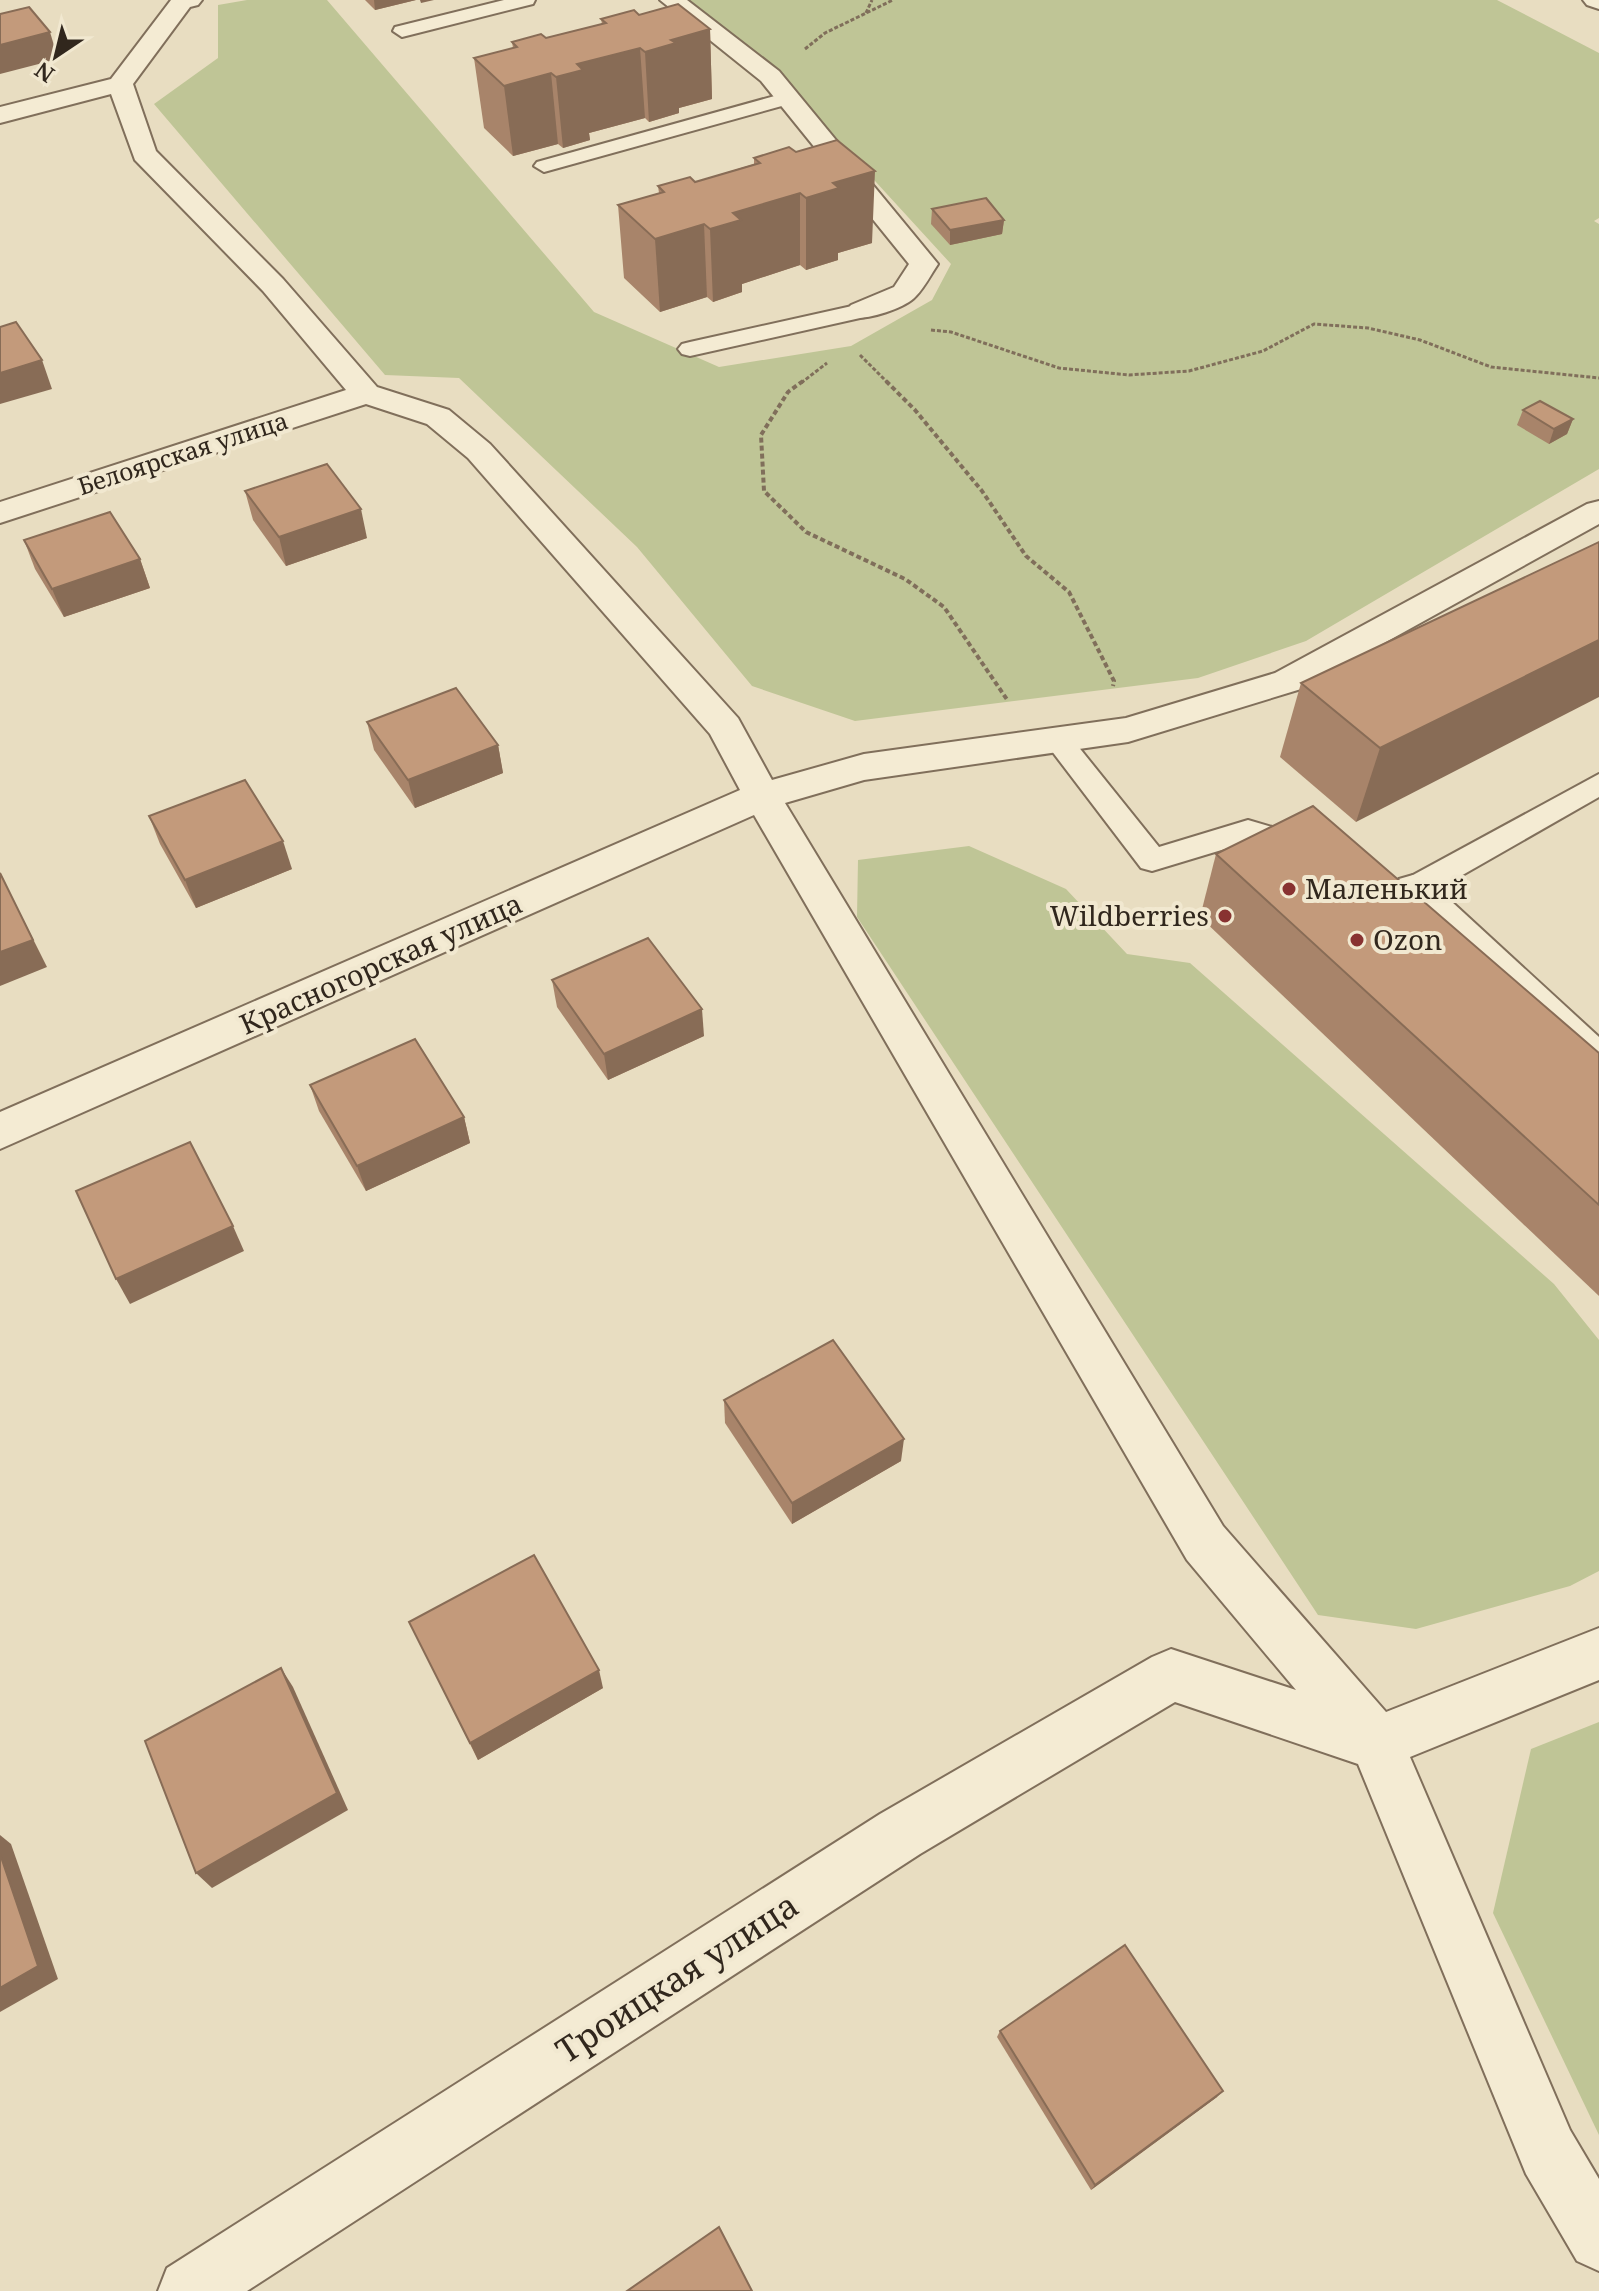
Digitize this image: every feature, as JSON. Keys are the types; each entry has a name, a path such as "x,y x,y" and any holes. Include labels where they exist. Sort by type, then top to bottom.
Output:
{"street":[{"path":"672,0 770,76 924,264 904,293 861,311"},
{"path":"0,115 120,84 183,1"},
{"path":"120,84 144,154 273,285 366,394 438,417 479,451 725,727 762,796 1205,1543 1377,1743 1548,2152 1599,2239"},
{"name":"Белоярская улица","path":"0,513 366,394"},
{"name":"Красногорская улица","path":"0,1131 762,796 864,767 1128,730 1288,681 1599,511"},
{"path":"1413,889 1599,1063"},
{"path":"1377,1743 1599,1654"},
{"name":"Троицкая улица","path":"190,2291 900,1834 1171,1675 1377,1743"}],"lane":[{"path":"402,31 526,0"},
{"path":"544,166 789,98"},
{"path":"690,349 861,311"},
{"path":"1046,742 1152,860 1248,831 1313,850"},
{"path":"1413,889 1599,784"}],"path":[{"path":"866,13 872,0"},
{"path":"770,76 825,33 893,0"},
{"path":"1107,733 1114,681 1069,592 1026,556 972,480 915,410 851,346 852,330 861,311 917,329 951,332 1059,368 1129,375 1189,371 1263,351 1314,324 1368,328 1420,340 1491,367 1599,378"},
{"path":"851,346 788,392 761,435 764,491 806,532 905,579 944,607 1046,742"}],"green space":[{"path":"247,0 327,0 594,312 719,367 851,346 932,300 951,264 778,75 682,0 1497,0 1599,53 1599,218 1594,221 1599,224 1599,469 1306,641 1198,678 855,721 752,686 637,547 459,378 385,375 154,104 218,58 218,5"},
{"path":"969,846 1066,889 1127,954 1190,963 1554,1284 1599,1340 1599,1571 1570,1586 1416,1629 1318,1615 857,917 858,860"},
{"path":"1599,1722 1599,2135 1493,1913 1531,1749"}],"building":[{"path":"678,4 710,29 671,40 676,43 645,52 640,48 577,64 583,70 556,77 551,73 504,86 474,58 517,47 512,42 541,34 546,38 606,23 601,19 634,10 639,15"},
{"path":"29,7 50,32 0,45 0,14"},
{"path":"837,140 875,171 833,183 839,188 806,198 800,193 733,213 741,220 710,229 704,224 655,239 618,205 664,192 658,186 690,177 695,182 760,163 754,158 789,147 796,152"},
{"path":"986,198 1004,220 950,230 932,209"},
{"path":"16,322 42,360 0,373 0,327"},
{"path":"1540,401 1573,419 1554,429 1523,410"},
{"path":"327,464 361,509 279,537 245,491"},
{"path":"110,512 140,559 52,589 24,540"},
{"path":"1599,542 1599,640 1380,748 1301,683"},
{"path":"456,688 498,745 408,780 367,722"},
{"path":"245,780 283,841 185,880 149,816"},
{"path":"1313,806 1599,1053 1599,1205 1216,854"},
{"path":"0,873 33,940 0,952"},
{"path":"648,938 702,1009 604,1054 552,980"},
{"path":"415,1039 464,1117 357,1166 310,1085"},
{"path":"190,1142 233,1226 116,1279 76,1191"},
{"path":"833,1340 904,1439 792,1503 724,1400"},
{"path":"534,1555 599,1670 470,1743 409,1622"},
{"path":"281,1668 337,1793 196,1873 145,1741"},
{"path":"0,1854 38,1966 0,1988"},
{"path":"1125,1945 1223,2091 1095,2185 1000,2031"},
{"path":"719,2227 752,2291 627,2291"}],"place":[{"name":"Маленький","path":"1289,889"},
{"name":"Wildberries","path":"1225,916"},
{"name":"Ozon","path":"1357,940"}]}
